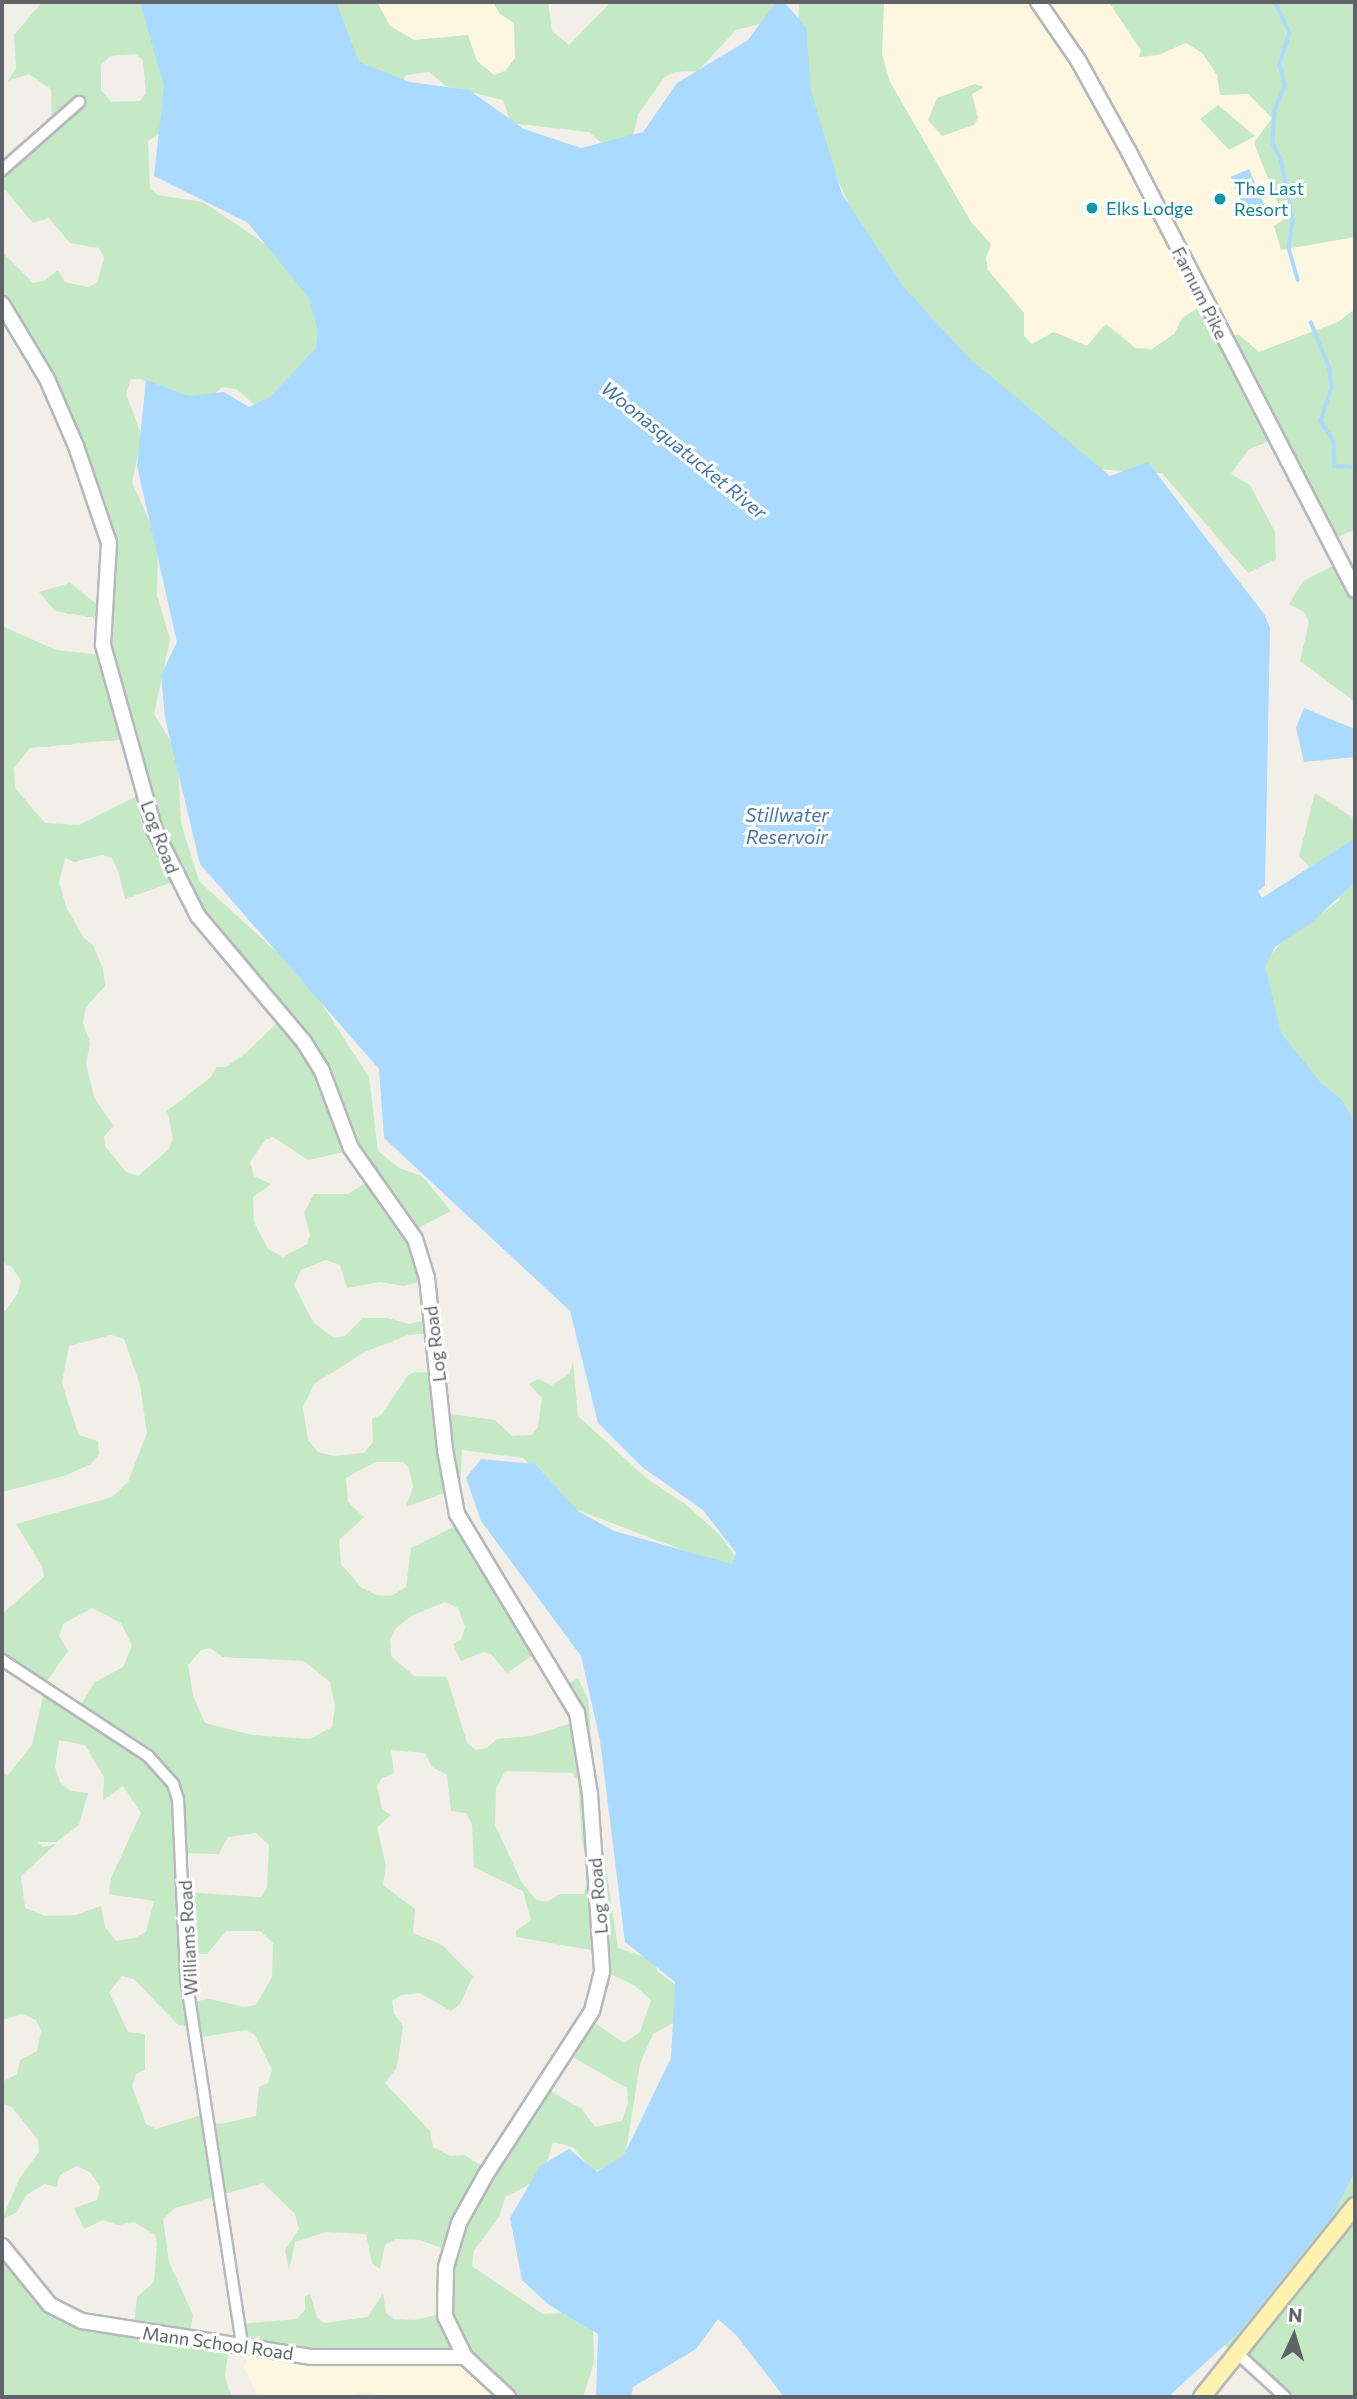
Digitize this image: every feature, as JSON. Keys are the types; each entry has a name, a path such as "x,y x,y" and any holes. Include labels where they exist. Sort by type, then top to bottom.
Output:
{"main road":[{"path":"1202,2397 1355,2206"}],"street":[{"name":"Farnum Pike","path":"1038,2 1125,145 1355,590"},
{"path":"2,170 79,102"},
{"name":"Log Road","path":"2,304 47,379 76,446 109,543 103,645 155,831 198,916 310,1051 337,1105 351,1148 415,1239 427,1278 447,1462 457,1514 577,1713 590,1794 602,1972 587,2021 459,2223 446,2267 446,2316 466,2357 508,2397"},
{"name":"Williams Road","path":"2,1660 148,1756 173,1784 178,1799 187,1978 242,2344"},
{"name":"Mann School Road","path":"2,2246 50,2305 82,2321 184,2340 242,2344 359,2360 466,2357"},
{"path":"1237,2353 1285,2397"}],"shaded area":[{"path":"377,2 493,2 500,14 514,23 515,59 505,71 494,75 477,61 468,35 414,40 390,26"},
{"path":"884,2 1109,2 1142,54 1158,55 1186,42 1202,52 1217,75 1220,95 1248,93 1272,119 1254,143 1282,214 1283,220 1276,224 1281,250 1355,237 1355,309 1338,322 1259,352 1238,334 1225,340 1182,318 1174,334 1152,349 1135,348 1112,326 1099,329 1087,346 1054,332 1032,344 1024,336 1024,313 988,270 986,258 991,244 971,222 890,82 882,54","holes":["975,84 983,87 972,94 978,118 936,130"]},
{"path":"252,2344 465,2355 501,2397 377,2397 366,2392 340,2397 258,2397 244,2367"}],"green space":[{"path":"42,2 149,2 172,42 159,134 148,141 150,188 158,195 203,202 283,256 330,333 273,401 254,404 236,389 222,387 214,395 174,399 142,379 131,379 126,394 142,436 132,482 158,541 157,596 170,639 154,714 171,742 178,766 181,823 199,881 305,978 369,1077 378,1151 399,1168 422,1176 451,1211 412,1231 426,1280 404,1286 380,1282 347,1288 340,1265 326,1260 301,1270 294,1285 313,1322 334,1338 345,1336 363,1318 388,1318 409,1324 431,1319 433,1333 408,1335 365,1352 315,1383 303,1407 308,1440 318,1452 334,1456 364,1453 373,1442 372,1419 381,1415 408,1375 415,1372 438,1373 444,1413 495,1420 512,1436 532,1435 538,1427 542,1398 529,1384 538,1379 552,1385 569,1374 573,1362 578,1416 646,1478 685,1504 720,1535 741,1564 738,1571 575,1509 523,1458 462,1450 460,1487 406,1507 413,1487 409,1468 403,1462 375,1462 346,1478 348,1502 364,1517 339,1540 341,1564 361,1587 376,1595 391,1596 406,1587 411,1548 462,1523 540,1650 507,1673 491,1654 483,1652 461,1661 453,1644 461,1640 465,1627 458,1608 445,1602 413,1615 396,1628 390,1640 391,1656 414,1676 447,1677 467,1743 476,1750 487,1748 497,1739 531,1736 578,1721 565,1685 578,1678 588,1700 597,1809 618,1948 653,1960 658,1972 683,1990 673,2023 653,2034 640,2064 625,2158 594,2172 573,2147 553,2142 542,2178 505,2197 499,2217 474,2250 472,2266 543,2314 565,2313 593,2326 594,2362 583,2397 510,2397 465,2355 367,2359 241,2342 240,2324 297,2319 305,2310 305,2296 310,2294 317,2317 324,2323 368,2317 383,2293 386,2313 394,2319 415,2320 445,2313 449,2251 420,2240 396,2239 385,2245 380,2269 372,2263 366,2234 326,2232 295,2242 289,2271 285,2250 299,2229 295,2214 263,2183 175,2208 163,2219 169,2262 193,2315 189,2337 229,2343 225,2378 232,2397 2,2397 2,2246 49,2303 83,2320 134,2328 137,2297 154,2282 157,2243 155,2235 134,2222 118,2225 103,2220 84,2229 74,2208 97,2200 100,2187 90,2172 76,2166 60,2175 56,2187 45,2184 26,2195 17,2212 2,2220 19,2179 39,2152 38,2140 12,2107 2,2104 2,2082 17,2074 20,2060 37,2051 41,2031 36,2020 22,2014 2,2020 2,1773 8,1775 32,1745 45,1687 80,1706 95,1682 123,1667 132,1646 121,1623 92,1608 63,1624 59,1636 68,1651 44,1685 2,1663 2,1614 44,1577 42,1566 16,1524 112,1497 128,1482 147,1433 140,1385 124,1339 111,1335 69,1346 62,1382 67,1400 79,1435 98,1441 99,1454 91,1464 64,1476 2,1492 2,1315 18,1293 21,1281 12,1267 2,1262 2,626 56,650 102,655 102,619 55,611 39,592 70,583 103,609 108,550 47,382 2,309 2,252 33,283 44,281 58,270 65,282 88,287 97,283 104,258 99,248 70,243 49,218 33,223 2,186 2,168 52,120 51,89 29,74 8,81 16,68 14,35","holes":["135,54 143,60 146,93 140,101 111,102 101,90 101,65 110,56","125,739 141,794 79,825 45,823 15,788 14,768 30,748","102,855 112,858 125,899 173,882 226,961 282,1018 246,1053 226,1067 216,1067 211,1077 167,1111 173,1138 169,1149 138,1176 126,1172 105,1146 104,1137 113,1126 94,1097 86,1064 90,1043 83,1023 86,1007 105,986 103,969 93,945 84,938 67,909 59,882 65,858 74,862","273,1137 308,1160 352,1150 371,1179 348,1194 314,1194 304,1213 310,1235 307,1244 283,1257 268,1249 254,1222 253,1197 271,1184 254,1176 250,1162 266,1139","210,1648 223,1657 304,1661 330,1682 335,1706 332,1727 310,1739 252,1735 205,1723 193,1696 188,1665 201,1650","59,1740 85,1745 104,1777 103,1800 123,1786 141,1813 111,1878 109,1894 154,1901 146,1932 134,1938 116,1941 105,1927 101,1906 76,1915 45,1916 25,1908 21,1876 56,1844 43,1847 38,1842 56,1842 79,1825 88,1793 71,1791 60,1782 55,1767","391,1750 425,1753 432,1767 447,1775 451,1811 466,1813 472,1824 474,1867 523,1891 531,1920 516,1931 516,1937 602,1952 602,1970 634,1985 651,2000 640,2032 624,2043 588,2018 569,2055 627,2088 628,2103 622,2121 595,2127 582,2109 545,2088 486,2169 464,2155 450,2156 433,2147 430,2131 385,2083 397,2067 403,2026 394,2014 392,2001 401,1995 420,1993 451,2011 460,2004 473,1976 442,1945 413,1933 415,1909 383,1885 386,1866 377,1827 391,1815 382,1809 377,1786 382,1778 394,1773","505,1771 572,1773 578,1780 582,1841 589,1870 584,1894 561,1894 546,1902 535,1899 521,1881 495,1825 496,1789","256,1833 269,1845 267,1888 261,1897 184,1892 184,1853 219,1854 228,1837","226,1931 260,1931 273,1943 272,1977 256,2005 244,2007 210,1999 190,2002 183,1953 207,1954","122,1976 134,1979 178,2025 191,2027 196,2038 246,2030 255,2035 272,2070 268,2083 259,2087 256,2116 221,2124 211,2123 208,2113 156,2129 146,2124 132,2086 136,2074 145,2070 145,2034 128,2032 109,1992"]},
{"path":"334,2 377,2 390,26 414,40 468,35 477,61 494,75 505,71 515,58 514,23 500,14 493,2 548,2 552,31 569,45 611,2 779,2 763,23 736,30 698,71 674,72 664,78 638,114 632,141 607,148 589,132 511,123 503,100 446,86 429,72 406,75 400,86 343,57"},
{"path":"799,2 884,2 882,54 890,82 971,222 991,244 986,258 988,270 1024,313 1024,336 1032,344 1054,332 1087,346 1106,324 1135,348 1152,349 1174,334 1182,318 1201,306 1270,441 1249,449 1231,474 1250,485 1275,532 1276,559 1248,573 1162,473 1094,469 955,356 849,214 847,200 795,85"},
{"path":"1109,2 1355,2 1355,237 1281,250 1274,226 1283,220 1282,214 1254,143 1272,118 1248,94 1220,95 1217,75 1202,53 1186,43 1158,55 1139,57 1141,50"},
{"path":"975,84 984,87 972,94 978,118 974,125 942,136 928,120 937,98"},
{"path":"1218,105 1255,136 1229,150 1200,119"},
{"path":"1355,309 1355,529 1329,541 1225,340 1238,334 1259,352 1338,322"},
{"path":"1339,563 1355,594 1355,702 1300,661 1309,622 1304,612 1289,604 1303,581"},
{"path":"1315,793 1355,819 1355,1121 1337,1103 1288,1088 1261,966 1281,943 1340,900 1299,856"},
{"path":"1355,2175 1355,2397 1287,2397 1224,2344"}],"water":[{"name":"Stillwater Reservoir","path":"140,2 336,2 359,62 410,82 469,90 524,129 581,148 643,132 677,83 748,40 776,2 784,2 806,27 811,91 842,194 903,286 969,358 1110,476 1148,462 1264,614 1270,628 1265,886 1258,891 1262,898 1355,838 1355,882 1311,923 1275,947 1265,966 1281,1033 1321,1083 1342,1100 1355,1123 1355,2172 1332,2216 1239,2332 1168,2397 784,2397 736,2335 718,2319 696,2349 633,2387 631,2397 596,2397 598,2334 549,2305 522,2280 510,2218 540,2166 569,2149 597,2172 624,2155 671,2058 675,1982 625,1942 600,1740 581,1656 481,1521 466,1478 481,1459 535,1464 578,1511 614,1531 732,1564 736,1553 703,1510 642,1467 598,1423 570,1311 384,1138 379,1069 200,864 165,718 161,675 177,642 137,466 146,380 188,396 224,392 249,407 270,397 316,348 318,332 309,298 248,223 154,176 164,86"},
{"path":"1249,169 1265,206 1246,214 1231,177"},
{"path":"1304,708 1355,729 1355,757 1304,762 1296,728"}],"waterway":[{"path":"1275,2 1290,33 1280,64 1285,85 1275,111 1273,143 1281,159 1293,220 1289,248 1298,280"},
{"path":"1311,322 1330,369 1332,388 1321,421 1334,442 1335,466 1355,467"}],"place":[{"name":"The Last Resort","path":"1220,199"},
{"name":"Elks Lodge","path":"1092,208"}],"water label":[{"name":"Woonasquatucket River","path":"684,450"}]}
